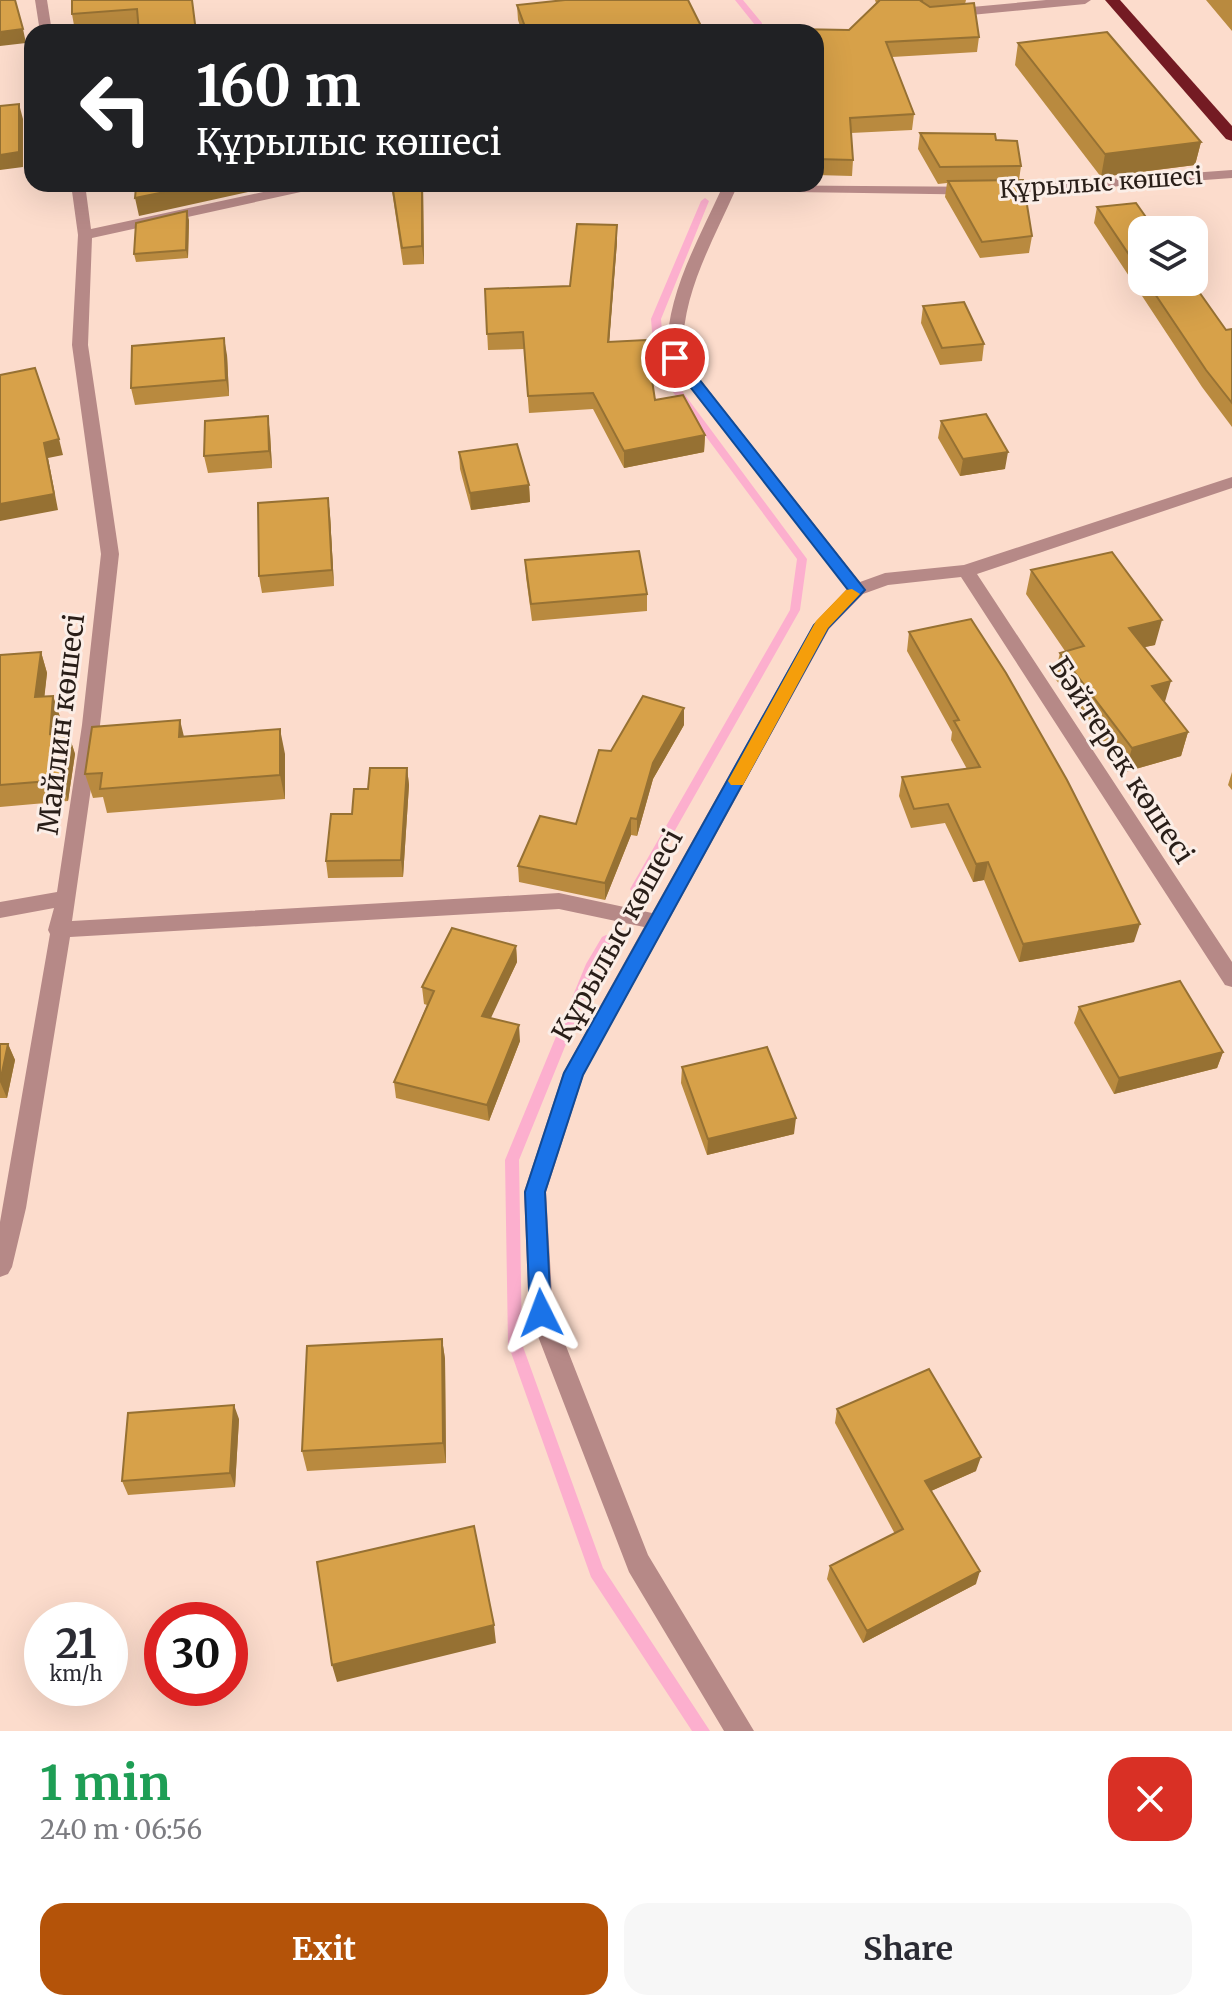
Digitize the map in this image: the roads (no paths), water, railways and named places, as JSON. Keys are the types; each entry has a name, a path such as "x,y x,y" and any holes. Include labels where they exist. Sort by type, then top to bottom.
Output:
{"highway":[{"path":"1112,0 1232,136"}],"street":[{"path":"41,0 45,24"},
{"path":"928,15 1085,0"},
{"name":"Құрылыс көшесі","path":"824,189 998,191 1232,174"},
{"name":"Майлин көшесі","path":"0,1267 15,1208 58,930 66,898 91,725 110,554 80,345 85,235 79,192"},
{"path":"85,235 282,192"},
{"path":"727,192 678,307 672,336 675,358 857,590"},
{"name":"Құрылыс көшесі","path":"740,1731 638,1563 541,1313 535,1192 574,1073 822,625 857,590 885,579 966,571 1232,482"},
{"name":"Бәйтерек көшесі","path":"966,571 1232,979"},
{"path":"0,910 66,898"},
{"path":"58,930 559,901 660,922"}],"waterway":[{"path":"739,0 758,24"},
{"path":"636,889 795,610 802,559 660,368 656,319 705,201"},
{"path":"606,940 592,964 512,1160 515,1344 597,1572 702,1731"}]}
